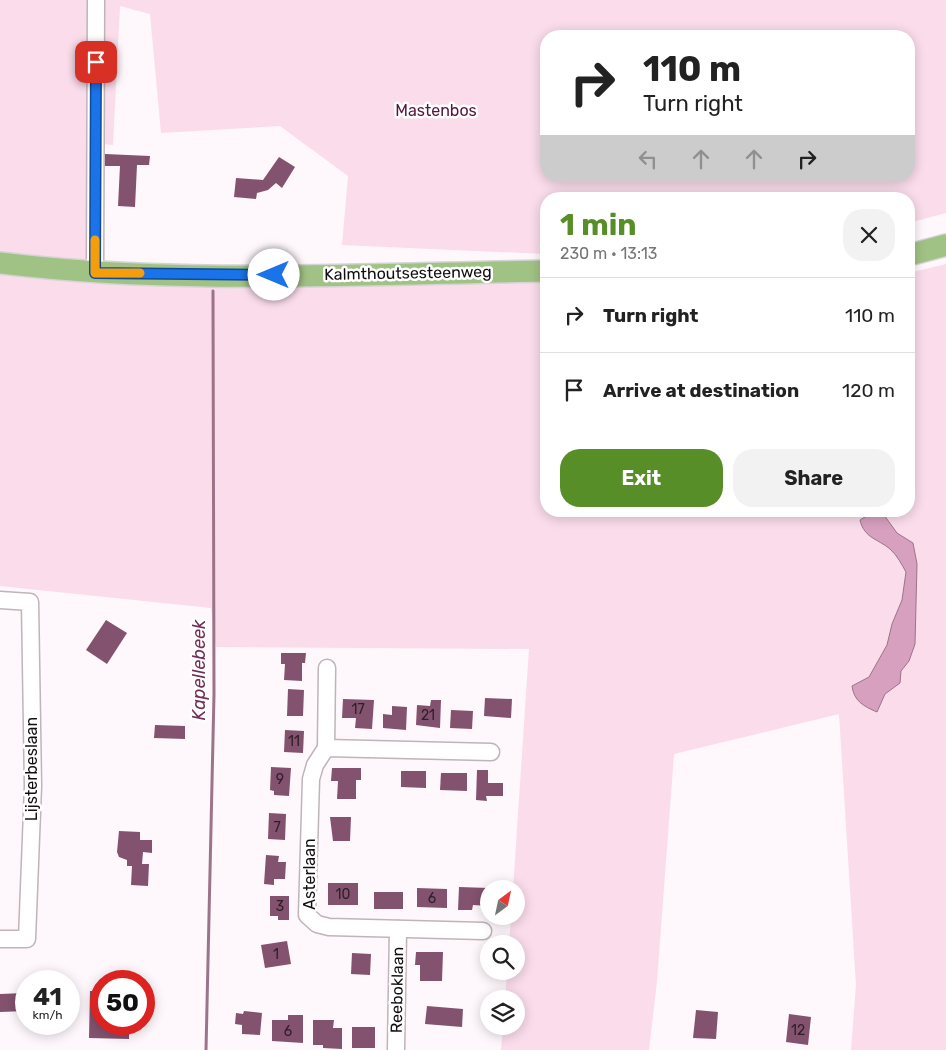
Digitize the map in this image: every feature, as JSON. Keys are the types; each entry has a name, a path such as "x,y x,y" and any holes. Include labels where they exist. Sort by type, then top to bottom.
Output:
{"main road":[{"path":"915,240 946,232"},
{"path":"915,253 946,245"},
{"name":"Kalmthoutsesteenweg","path":"0,263 95,273 274,275 540,272"}],"street":[{"path":"95,273 96,0"},
{"name":"Lijsterbeslaan","path":"0,600 30,602 33,786 27,939 0,939"},
{"name":"Asterlaan","path":"327,668 326,748 315,765 311,779 307,915 317,924 329,927 483,931"},
{"path":"326,748 491,752"},
{"name":"Reeboklaan","path":"396,1050 398,929"}],"green space":[{"name":"Mastenbos","path":"0,0 946,0 946,213 915,221 915,192 540,192 540,254 342,245 348,176 280,126 161,133 150,14 120,6 113,145 91,143 89,264 0,256"},
{"path":"946,264 946,1050 851,1050 856,985 839,714 674,754 657,981 649,1050 501,1050 502,1035 525,1035 525,990 506,990 506,980 525,980 525,935 510,935 510,925 525,925 525,880 514,880 529,649 216,647 211,608 0,586 0,267 239,280 540,282 540,517 915,517 915,272"}],"shaded area":[{"path":"865,517 885,517 897,533 913,543 917,564 915,644 909,661 901,671 900,683 885,694 877,712 867,708 857,699 852,686 869,677 887,645 892,624 902,600 906,572 893,551 872,538 865,531 860,520"}],"building":[{"path":"105,154 150,156 149,165 137,165 135,207 118,206 120,166 105,166"},
{"path":"279,157 295,167 282,188 276,183 268,190 257,193 256,199 234,197 236,178 263,180"},
{"path":"106,620 127,633 107,664 86,650"},
{"path":"281,653 306,653 305,663 302,663 302,681 284,680 285,664 281,664"},
{"path":"288,689 304,690 303,716 287,716"},
{"path":"485,698 512,699 511,718 484,716"},
{"path":"343,699 374,700 372,729 355,728 356,718 342,718"},
{"path":"431,700 441,700 440,728 416,725 417,705 430,706"},
{"path":"392,706 407,707 406,730 383,728 383,714 392,715"},
{"path":"451,710 473,711 472,729 450,728"},
{"path":"155,725 185,726 185,739 154,738"},
{"path":"285,730 304,731 303,753 284,752"},
{"path":"271,767 291,768 289,796 274,795 274,791 270,790"},
{"path":"332,768 361,768 361,780 356,780 356,799 337,799 338,781 331,781"},
{"path":"477,770 488,770 488,783 503,783 503,796 486,796 487,801 476,800"},
{"path":"401,771 426,771 426,788 401,787"},
{"path":"441,773 467,773 467,791 440,790"},
{"path":"269,813 286,814 285,840 268,839"},
{"path":"330,817 351,817 350,841 333,841"},
{"path":"119,831 140,832 140,840 152,840 152,853 143,852 142,864 149,864 148,886 131,885 132,866 127,866 127,860 119,857 117,852"},
{"path":"266,855 279,856 278,862 286,862 285,879 274,879 274,885 264,884"},
{"path":"328,883 358,883 358,905 328,905"},
{"path":"459,887 480,888 480,905 473,905 472,910 458,910"},
{"path":"417,888 447,889 447,908 417,907"},
{"path":"374,892 403,892 403,909 374,909"},
{"path":"270,896 289,896 289,920 278,920 278,916 270,916"},
{"path":"287,941 291,964 265,968 261,945"},
{"path":"416,952 443,952 442,981 420,981 420,965 415,965"},
{"path":"352,953 371,954 370,975 351,974"},
{"path":"90,991 90,1035 129,1035 129,1039 89,1038"},
{"path":"15,993 15,1011 0,1012 0,994"},
{"path":"427,1006 463,1009 462,1027 425,1024"},
{"path":"696,1010 718,1012 716,1039 693,1038"},
{"path":"244,1011 262,1013 260,1035 242,1034 242,1025 235,1024 236,1013 243,1014"},
{"path":"789,1014 811,1017 808,1045 786,1042"},
{"path":"288,1015 303,1015 303,1043 272,1041 272,1020 288,1020"},
{"path":"313,1020 334,1020 333,1028 342,1028 342,1049 323,1048 323,1045 313,1045"},
{"path":"352,1027 375,1027 375,1048 352,1048"}],"waterway":[{"name":"Kapellebeek","path":"206,1050 214,694 213,291"}],"slow traffic":[{"path":"95,240 95,273 140,273"}],"route":[{"path":"96,62 95,273 274,275"}]}
